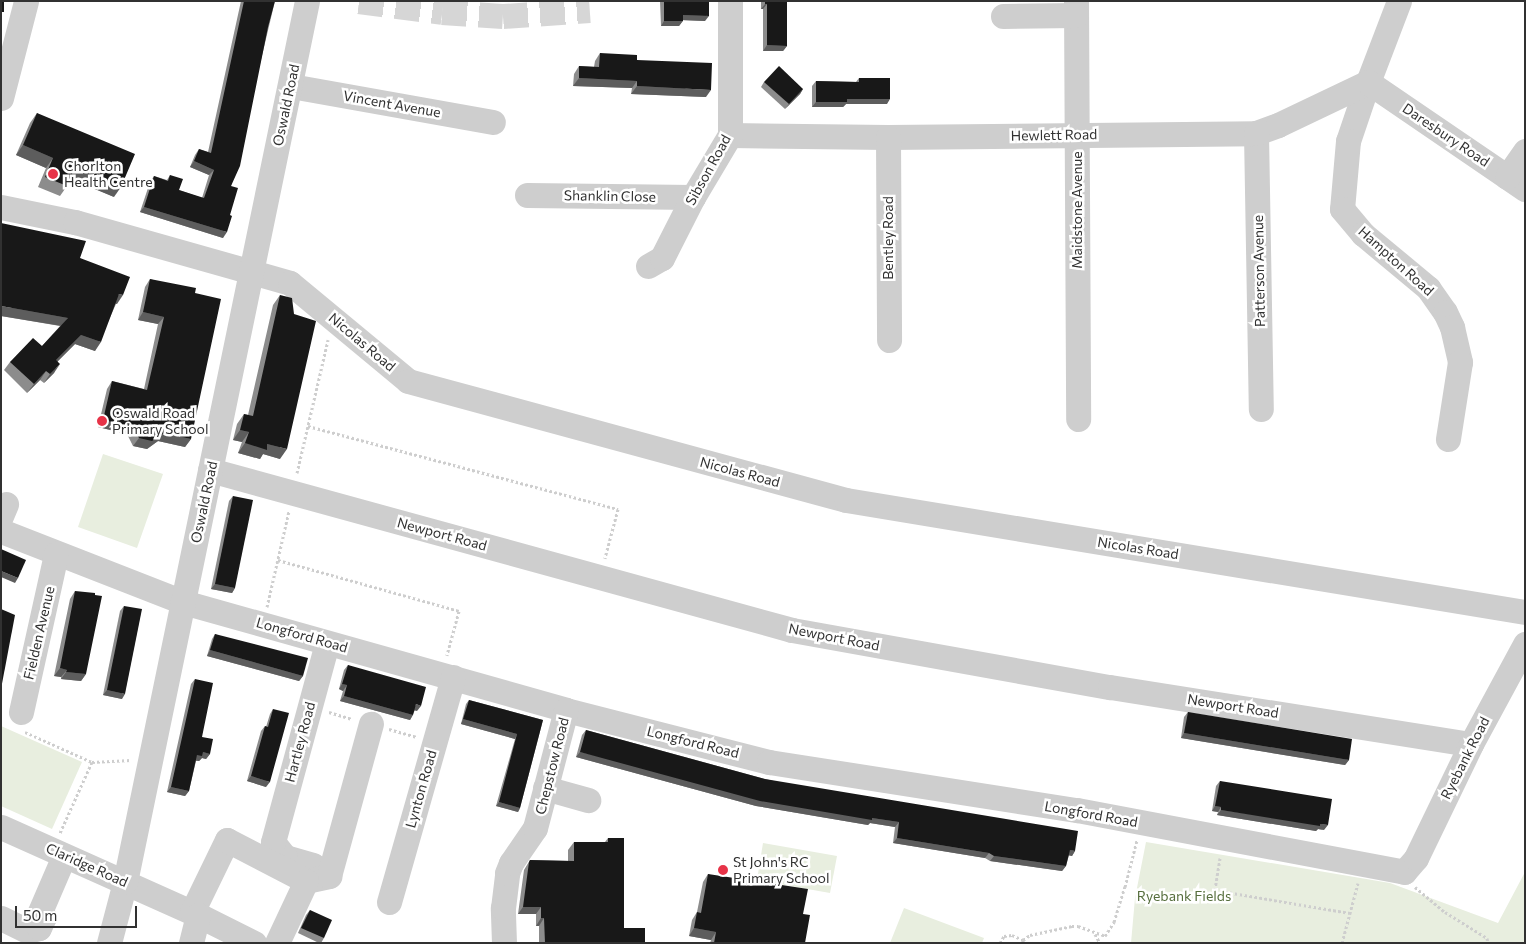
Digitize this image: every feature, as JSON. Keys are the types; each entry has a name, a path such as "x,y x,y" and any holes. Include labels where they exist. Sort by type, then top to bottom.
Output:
{"street":[{"path":"1,98 26,1"},
{"name":"Oswald Road","path":"109,943 125,882 151,759 307,1"},
{"name":"Sibson Road","path":"648,266 662,258 693,197 730,135 730,1"},
{"name":"Hampton Road","path":"1399,1 1348,141 1342,209 1363,234 1428,288 1446,312 1460,362 1448,439"},
{"path":"1003,16 1076,8"},
{"name":"Maidstone Avenue","path":"1076,8 1078,419"},
{"name":"Hewlett Road","path":"730,135 888,137 1256,132 1278,125 1368,82"},
{"name":"Daresbury Road","path":"1368,82 1516,183"},
{"name":"Vincent Avenue","path":"291,86 493,122"},
{"name":"Patterson Avenue","path":"1256,132 1261,409"},
{"name":"Bentley Road","path":"888,137 889,340"},
{"path":"1516,183 1525,151"},
{"name":"Shanklin Close","path":"527,194 693,197"},
{"name":"Nicolas Road","path":"1,207 74,222 290,283 408,381 846,500 1525,612"},
{"name":"Newport Road","path":"210,470 792,630 1100,685 1471,744"},
{"name":"Longford Road","path":"1,531 183,602 566,710 769,762 1140,822 1404,872"},
{"name":"Fielden Avenue","path":"19,720 56,554"},
{"name":"Hartley Road","path":"271,852 327,643"},
{"name":"Ryebank Road","path":"1404,872 1416,858 1471,744 1525,644"},
{"name":"Lynton Road","path":"389,902 447,675"},
{"name":"Chepstow Road","path":"504,943 503,908 507,874 511,863 532,835 537,822 544,788 566,710"},
{"path":"306,881 329,876 371,724"},
{"path":"544,788 588,800"},
{"name":"Claridge Road","path":"1,827 195,914 254,943"},
{"path":"191,943 195,914 227,840 313,865 277,943"},
{"path":"1,918 29,929 58,853"}],"path":[{"path":"297,476 328,340"},
{"path":"308,426 618,509 600,577"},
{"path":"268,607 289,511"},
{"path":"278,560 459,611 447,675"},
{"path":"19,720 92,762 151,759"},
{"path":"58,853 92,762"},
{"path":"1000,943 1004,936 1012,935 1023,941 1030,935 1072,926 1088,929 1105,936 1114,922 1132,864 1140,822"},
{"path":"1222,838 1215,890 1350,913"},
{"path":"1342,943 1358,886 1360,864"},
{"path":"1404,872 1416,889 1445,912 1477,930 1487,938 1488,943"},
{"path":"1094,933 1100,943"}],"green space":[{"path":"103,454 163,474 137,548 78,527"},
{"path":"1,726 82,762 52,829 1,806"},
{"name":"Ryebank Fields","path":"1146,842 1390,883 1498,923 1525,872 1525,943 1131,943 1135,898"},
{"path":"763,843 837,856 830,893 757,880"},
{"path":"904,908 984,938 982,943 890,943"}],"building":[{"path":"1,1 4,1 4,12 1,12"},
{"path":"244,1 275,1 240,166 231,186 238,188 227,232 144,207 154,176 168,181 170,175 183,179 179,190 204,198 214,170 194,161 199,149 211,153"},
{"path":"664,1 709,1 709,16 683,15 683,21 664,21"},
{"path":"765,1 787,1 787,46 767,45 767,4 765,4"},
{"path":"600,53 637,55 637,60 712,63 711,90 637,86 637,81 579,78 579,66 599,67"},
{"path":"779,66 803,89 789,104 764,82"},
{"path":"859,78 890,78 890,99 847,99 847,102 816,102 816,81 859,82"},
{"path":"37,113 135,154 121,187 75,168 67,186 45,177 53,158 23,145"},
{"path":"1,223 86,241 80,258 130,277 123,295 119,294 101,342 81,335 56,360 60,364 50,374 46,371 34,384 10,362 33,338 42,346 68,318 1,306"},
{"path":"150,279 196,288 195,293 221,299 191,439 164,433 152,441 139,438 133,427 103,420 112,381 147,390 164,317 143,312"},
{"path":"280,295 292,298 294,314 316,321 287,449 267,444 267,450 245,443 249,432 240,430 244,414 253,416"},
{"path":"233,496 253,500 235,588 215,584"},
{"path":"1,549 26,560 18,578 1,571"},
{"path":"75,591 95,593 95,595 102,596 86,674 66,672 67,670 60,668"},
{"path":"124,606 142,609 125,694 107,690"},
{"path":"1,609 15,615 1,689"},
{"path":"215,634 308,658 303,676 210,650"},
{"path":"348,665 426,687 421,706 416,704 413,715 344,696 347,685 342,684"},
{"path":"195,679 213,683 202,737 213,739 210,754 203,752 202,756 197,755 189,791 171,787"},
{"path":"469,700 543,720 520,808 499,802 517,734 463,719"},
{"path":"273,709 289,713 270,782 251,776 265,726 268,727"},
{"path":"1188,712 1352,739 1349,760 1184,733"},
{"path":"586,730 765,779 1078,831 1075,851 1070,850 1066,866 994,856 989,853 897,838 899,822 872,818 872,820 760,801 580,752"},
{"path":"1220,781 1332,799 1328,825 1320,824 1320,826 1221,810 1221,807 1215,806"},
{"path":"608,838 624,838 624,928 645,928 645,943 545,943 544,918 541,918 541,907 523,907 530,860 574,861 574,842 608,842"},
{"path":"708,874 808,889 803,914 810,915 805,943 714,943 716,932 694,928 697,912 701,913"},
{"path":"310,910 332,920 324,938 301,928"}],"tunnel":[{"path":"359,1 442,12 503,16 590,10"}],"place":[{"name":"Chorlton Health Centre","path":"53,174"},
{"name":"Oswald Road Primary School","path":"102,421"},
{"name":"St John's RC Primary School","path":"723,870"}]}
